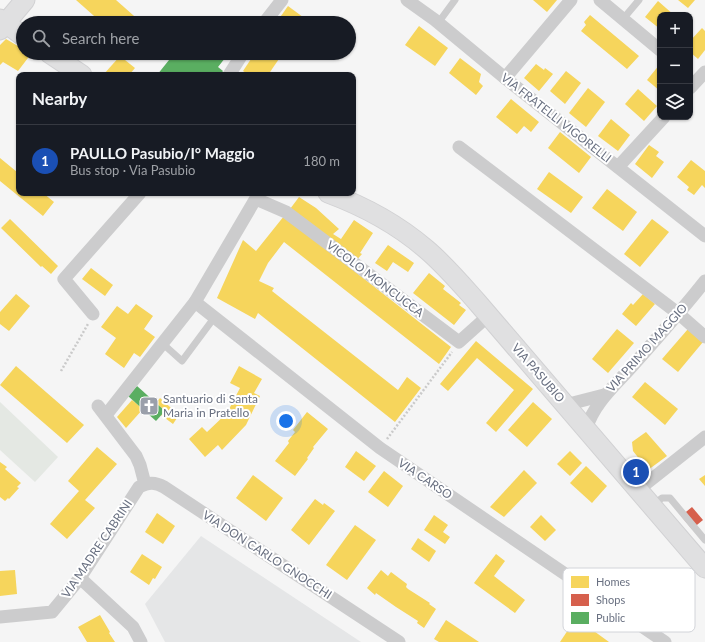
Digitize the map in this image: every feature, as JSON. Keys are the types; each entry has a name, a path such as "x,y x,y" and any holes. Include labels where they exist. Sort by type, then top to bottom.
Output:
{"street":[{"path":"16,32 2,24 24,0"},
{"path":"269,16 282,0"},
{"name":"VIA FRATELLI VIGORELLI","path":"407,0 438,23 705,236"},
{"path":"506,78 571,0"},
{"path":"600,0 658,48"},
{"path":"60,60 78,72"},
{"path":"231,72 239,60"},
{"path":"618,167 661,120"},
{"path":"459,147 679,314 705,337"},
{"path":"93,314 64,279 137,196"},
{"path":"145,484 136,456 102,410 162,343 195,302 257,196"},
{"name":"VICOLO MONCUCCA","path":"257,196 286,212 459,342"},
{"name":"VIA PASUBIO","path":"335,196 387,221 426,248 464,287 651,506 703,563"},
{"name":"VIA PRIMO MAGGIO","path":"586,429 604,395 623,378 679,314 705,281"},
{"name":"VIA CARSO","path":"195,302 380,448 563,573"},
{"path":"459,342 488,316"},
{"name":"VIA PRIMO MAGGIO","path":"565,405 604,395"},
{"path":"638,490 705,437"},
{"name":"VIA DON CARLO GNOCCHI","path":"145,484 157,483 164,487 383,638 399,642"},
{"name":"VIA MADRE CABRINI","path":"0,617 52,612 80,578 139,488 145,484"},
{"path":"80,578 133,627 141,642"},
{"name":"VIA CARSO","path":"650,632 665,642"}],"lane":[{"path":"438,23 455,0"},
{"path":"623,19 639,0"},
{"path":"162,343 182,361 214,318"},
{"path":"651,506 662,498 670,498 705,540"}],"path":[{"path":"61,371 93,314"},
{"path":"380,448 459,342"}],"shaded area":[{"path":"0,402 58,457 35,482 0,450"},
{"path":"201,536 361,642 165,642 145,604"}],"building: Homes":[{"path":"76,0 116,0 134,16 94,16"},
{"path":"533,0 557,0 547,12"},
{"path":"678,0 695,0 688,8"},
{"path":"658,1 671,12 657,12 657,27 645,17"},
{"path":"288,6 302,16 281,16"},
{"path":"590,15 639,56 627,69 581,31 586,25 584,22"},
{"path":"419,26 448,48 435,66 405,45"},
{"path":"702,28 705,31 705,50 698,59 693,55 693,38"},
{"path":"6,39 16,45 16,60 26,60 18,71 3,62 0,65 0,45"},
{"path":"460,58 481,74 479,82 483,86 476,95 449,73"},
{"path":"116,60 125,60 135,68 132,72 106,72"},
{"path":"250,60 278,60 270,72 243,71"},
{"path":"536,64 553,74 539,91 524,78"},
{"path":"657,68 657,88 647,80"},
{"path":"566,71 581,83 565,104 550,91"},
{"path":"588,88 605,102 586,127 569,113"},
{"path":"638,89 657,106 644,121 625,104"},
{"path":"511,99 539,122 531,132 524,126 517,134 496,117"},
{"path":"611,119 630,135 618,151 598,136"},
{"path":"560,132 591,157 579,173 548,148"},
{"path":"649,145 659,152 656,156 664,162 652,178 635,164"},
{"path":"0,158 16,171 16,194 0,181"},
{"path":"691,160 705,171 705,188 702,185 694,195 687,190 689,187 677,177"},
{"path":"549,172 583,197 571,213 537,189"},
{"path":"607,189 637,212 623,231 592,208"},
{"path":"18,196 47,196 54,202 43,216"},
{"path":"299,197 316,208 339,229 333,234 341,239 354,220 373,233 360,253 362,254 354,263 290,209"},
{"path":"284,216 451,347 439,364 284,242 268,263 259,281 274,288 272,291 398,390 407,377 421,388 395,422 258,313 255,319 217,298 243,240 256,251"},
{"path":"10,219 58,266 51,274 42,266 41,267 1,228"},
{"path":"652,219 669,232 640,267 624,254"},
{"path":"388,245 414,263 408,272 393,262 387,271 375,263"},
{"path":"91,268 113,285 105,296 82,279"},
{"path":"429,273 445,286 443,289 461,303 459,305 466,310 454,325 413,293"},
{"path":"16,294 30,306 9,331 0,324 0,312"},
{"path":"643,294 655,304 636,326 622,314 631,303 633,305"},
{"path":"136,304 153,316 144,329 155,337 140,357 134,353 124,368 105,354 116,338 101,327 117,306 128,314"},
{"path":"617,329 634,343 608,373 592,359"},
{"path":"688,329 703,342 678,372 662,359"},
{"path":"476,341 533,389 496,432 486,423 514,390 477,358 448,391 440,384"},
{"path":"16,366 84,425 67,443 0,385"},
{"path":"239,366 262,379 254,393 260,396 246,425 222,450 218,445 205,457 189,439 202,427 207,432 227,413 240,388 230,383"},
{"path":"645,382 678,409 665,425 632,397"},
{"path":"160,398 179,415 173,424 161,415 165,411 156,403"},
{"path":"132,400 143,409 126,428 117,417"},
{"path":"533,402 552,419 527,447 508,430"},
{"path":"307,412 328,429 313,447 314,448 307,458 308,459 295,476 275,461 289,443 288,441 295,432 293,430"},
{"path":"646,432 667,456 648,470 633,451 632,442"},
{"path":"97,447 117,464 85,500 95,508 67,539 50,524 79,491 68,481"},
{"path":"356,451 376,466 364,481 345,467"},
{"path":"570,451 582,463 570,476 557,464"},
{"path":"0,462 7,467 5,469 21,483 17,487 19,488 9,499 8,498 5,501 0,497"},
{"path":"586,466 607,486 592,503 570,483"},
{"path":"524,470 537,483 504,517 490,507"},
{"path":"384,471 403,486 388,507 368,492"},
{"path":"253,475 283,498 266,521 236,498"},
{"path":"705,475 705,486 699,479"},
{"path":"315,499 323,505 324,503 335,511 309,545 291,530"},
{"path":"157,513 175,526 163,544 145,532"},
{"path":"434,515 448,525 443,532 450,537 445,544 424,530"},
{"path":"541,515 556,530 545,541 530,527"},
{"path":"355,525 376,540 347,580 326,565"},
{"path":"418,538 436,551 429,562 411,549"},
{"path":"142,554 162,567 155,579 153,578 149,585 130,572"},
{"path":"496,554 505,561 494,576 525,600 515,613 474,583"},
{"path":"15,570 17,594 0,596 0,571"},
{"path":"381,570 388,576 391,572 407,584 406,587 408,589 430,603 429,604 436,609 424,628 417,623 418,621 376,593 375,595 367,588"},
{"path":"100,615 115,642 87,642 78,627"},
{"path":"446,620 479,642 439,642 434,639"},
{"path":"567,632 595,632 609,642 560,642"}],"building: Shops":[{"path":"692,507 703,520 692,529 681,516"}],"building: Public":[{"path":"169,60 224,60 218,67 223,71 222,72 159,72"},
{"name":"Santuario di Santa Maria in Pratello","path":"137,386 165,411 156,421 128,396"}],"place":[{"name":"Santuario di Santa Maria in Pratello","path":"149,406"},
{"name":"PAULLO Pasubio/I° Maggio","path":"636,472"}]}
